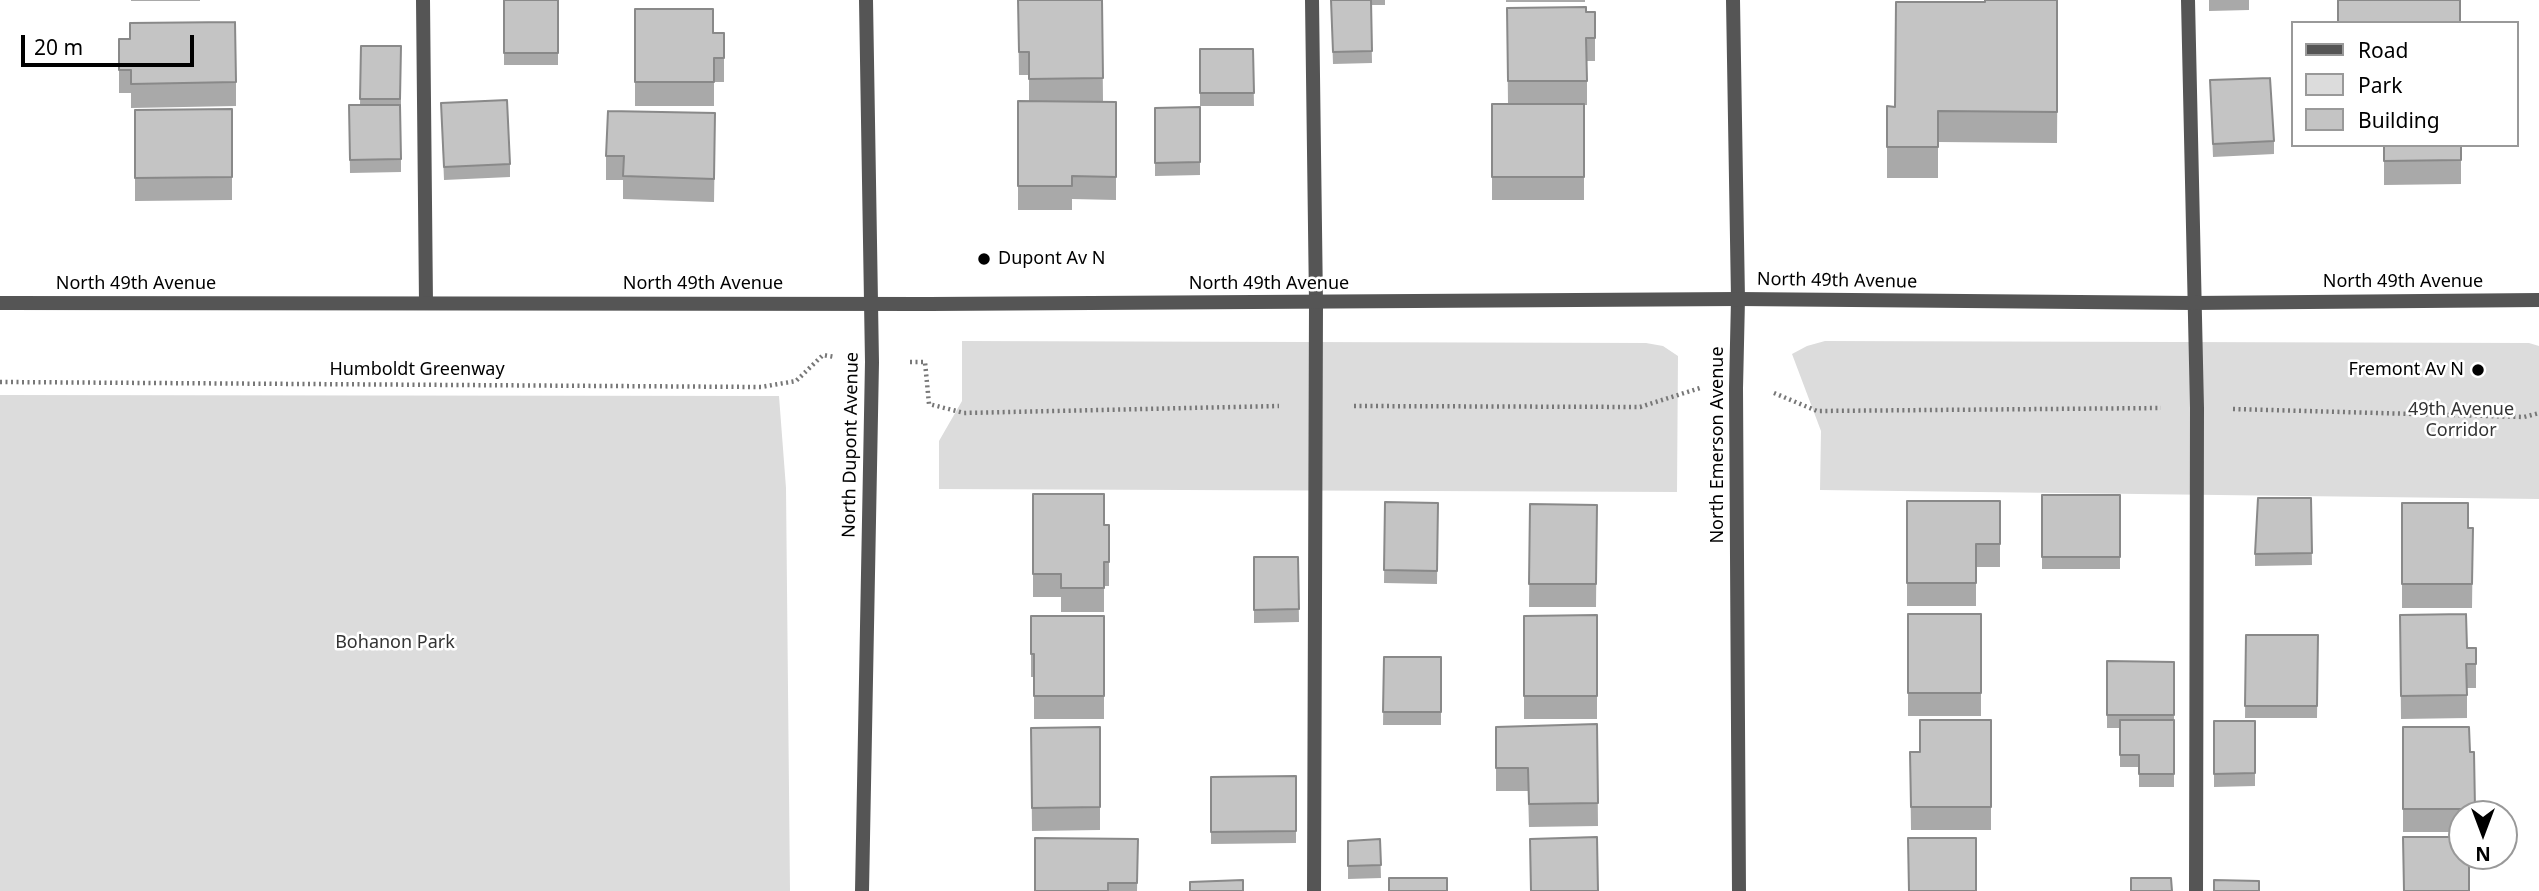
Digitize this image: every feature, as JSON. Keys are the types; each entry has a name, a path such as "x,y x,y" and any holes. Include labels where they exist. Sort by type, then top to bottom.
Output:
{"street":[{"path":"423,0 426,303"},
{"name":"North Dupont Avenue","path":"862,891 872,304 866,0"},
{"path":"1312,0 1316,303 1314,891"},
{"name":"North Emerson Avenue","path":"1733,0 1738,299 1736,388 1739,891"},
{"path":"2188,0 2197,408 2196,891"},
{"name":"North 49th Avenue","path":"0,303 1316,303 1738,299 2193,303 2539,300"}],"path":[{"name":"Humboldt Greenway","path":"0,382 761,387 796,381 823,355"},
{"path":"925,362 929,404"}],"green space":[{"path":"962,341 1646,343 1663,346 1678,356 1677,492 939,489 939,441 962,401"},
{"name":"49th Avenue Corridor","path":"1825,341 2529,343 2539,346 2539,499 1820,490 1821,431 1792,354"},
{"name":"Bohanon Park","path":"0,395 779,396 786,488 790,891 0,891"}],"building":[{"path":"504,0 558,0 558,53 504,53"},
{"path":"1018,0 1102,0 1103,78 1029,79 1029,52 1019,52"},
{"path":"1331,0 1371,0 1372,51 1333,52"},
{"path":"2057,0 2057,112 1938,111 1938,147 1887,147 1887,106 1895,107 1896,2"},
{"path":"2338,0 2460,0 2460,21 2338,21"},
{"path":"1586,7 1586,12 1595,12 1595,38 1586,38 1587,81 1508,81 1507,8"},
{"path":"635,9 713,9 713,33 724,33 724,58 714,58 714,82 635,82"},
{"path":"235,22 236,82 131,84 131,70 119,70 119,39 130,39 130,23"},
{"path":"361,46 401,46 400,99 360,99"},
{"path":"1200,49 1253,49 1254,93 1200,93"},
{"path":"2270,78 2274,141 2213,144 2210,80"},
{"path":"507,100 510,164 444,167 441,103"},
{"path":"1018,101 1116,102 1116,177 1072,176 1072,186 1018,186"},
{"path":"1492,104 1584,104 1584,177 1492,177"},
{"path":"349,105 400,105 401,159 350,160"},
{"path":"1200,107 1200,162 1155,163 1155,108"},
{"path":"232,109 232,177 135,178 135,110"},
{"path":"608,111 715,113 714,179 623,176 624,156 606,156"},
{"path":"2384,147 2461,147 2461,160 2384,161"},
{"path":"1033,494 1104,494 1104,525 1109,525 1109,562 1104,562 1104,588 1061,588 1061,574 1033,574"},
{"path":"2042,495 2120,495 2120,557 2042,557"},
{"path":"2258,498 2311,498 2312,553 2255,554"},
{"path":"1907,501 2000,501 2000,544 1976,544 1976,583 1907,583"},
{"path":"1385,502 1438,503 1437,571 1384,570"},
{"path":"2402,503 2468,503 2468,528 2473,528 2472,584 2402,584"},
{"path":"1530,504 1597,505 1596,584 1529,584"},
{"path":"1254,557 1298,557 1299,609 1254,610"},
{"path":"1908,614 1981,614 1981,693 1908,693"},
{"path":"2466,614 2467,648 2476,648 2476,664 2466,664 2467,695 2401,696 2400,615"},
{"path":"1597,615 1597,696 1524,696 1524,616"},
{"path":"1031,616 1104,616 1104,696 1034,696"},
{"path":"2246,635 2318,635 2317,706 2245,706"},
{"path":"1384,657 1441,657 1441,712 1383,712"},
{"path":"2107,661 2174,662 2174,715 2107,715"},
{"path":"1920,720 1991,720 1991,807 1911,807 1910,752 1920,752"},
{"path":"2120,720 2174,720 2174,774 2139,774 2139,755 2120,755"},
{"path":"2214,721 2255,721 2255,773 2214,774"},
{"path":"1597,724 1598,803 1529,804 1528,768 1496,768 1496,727"},
{"path":"1100,727 1100,807 1032,808 1031,728"},
{"path":"2403,727 2469,727 2470,752 2474,752 2475,800 2448,800 2448,809 2403,809"},
{"path":"1296,776 1296,831 1211,832 1211,777"},
{"path":"1597,837 1598,891 1531,891 1530,839"},
{"path":"2403,837 2448,837 2448,870 2469,870 2469,891 2404,891"},
{"path":"1035,838 1138,839 1137,883 1108,883 1108,891 1035,891"},
{"path":"1908,838 1976,838 1976,891 1909,891"},
{"path":"1380,839 1381,865 1348,866 1348,841"},
{"path":"1389,878 1447,878 1447,891 1389,891"},
{"path":"2131,878 2171,878 2172,891 2131,891"},
{"path":"1243,880 1243,891 1190,891 1190,882"},
{"path":"2214,880 2259,881 2259,891 2214,891"}],"place":[{"name":"Dupont Av N","path":"984,259"},
{"name":"Fremont Av N","path":"2478,370"}]}
